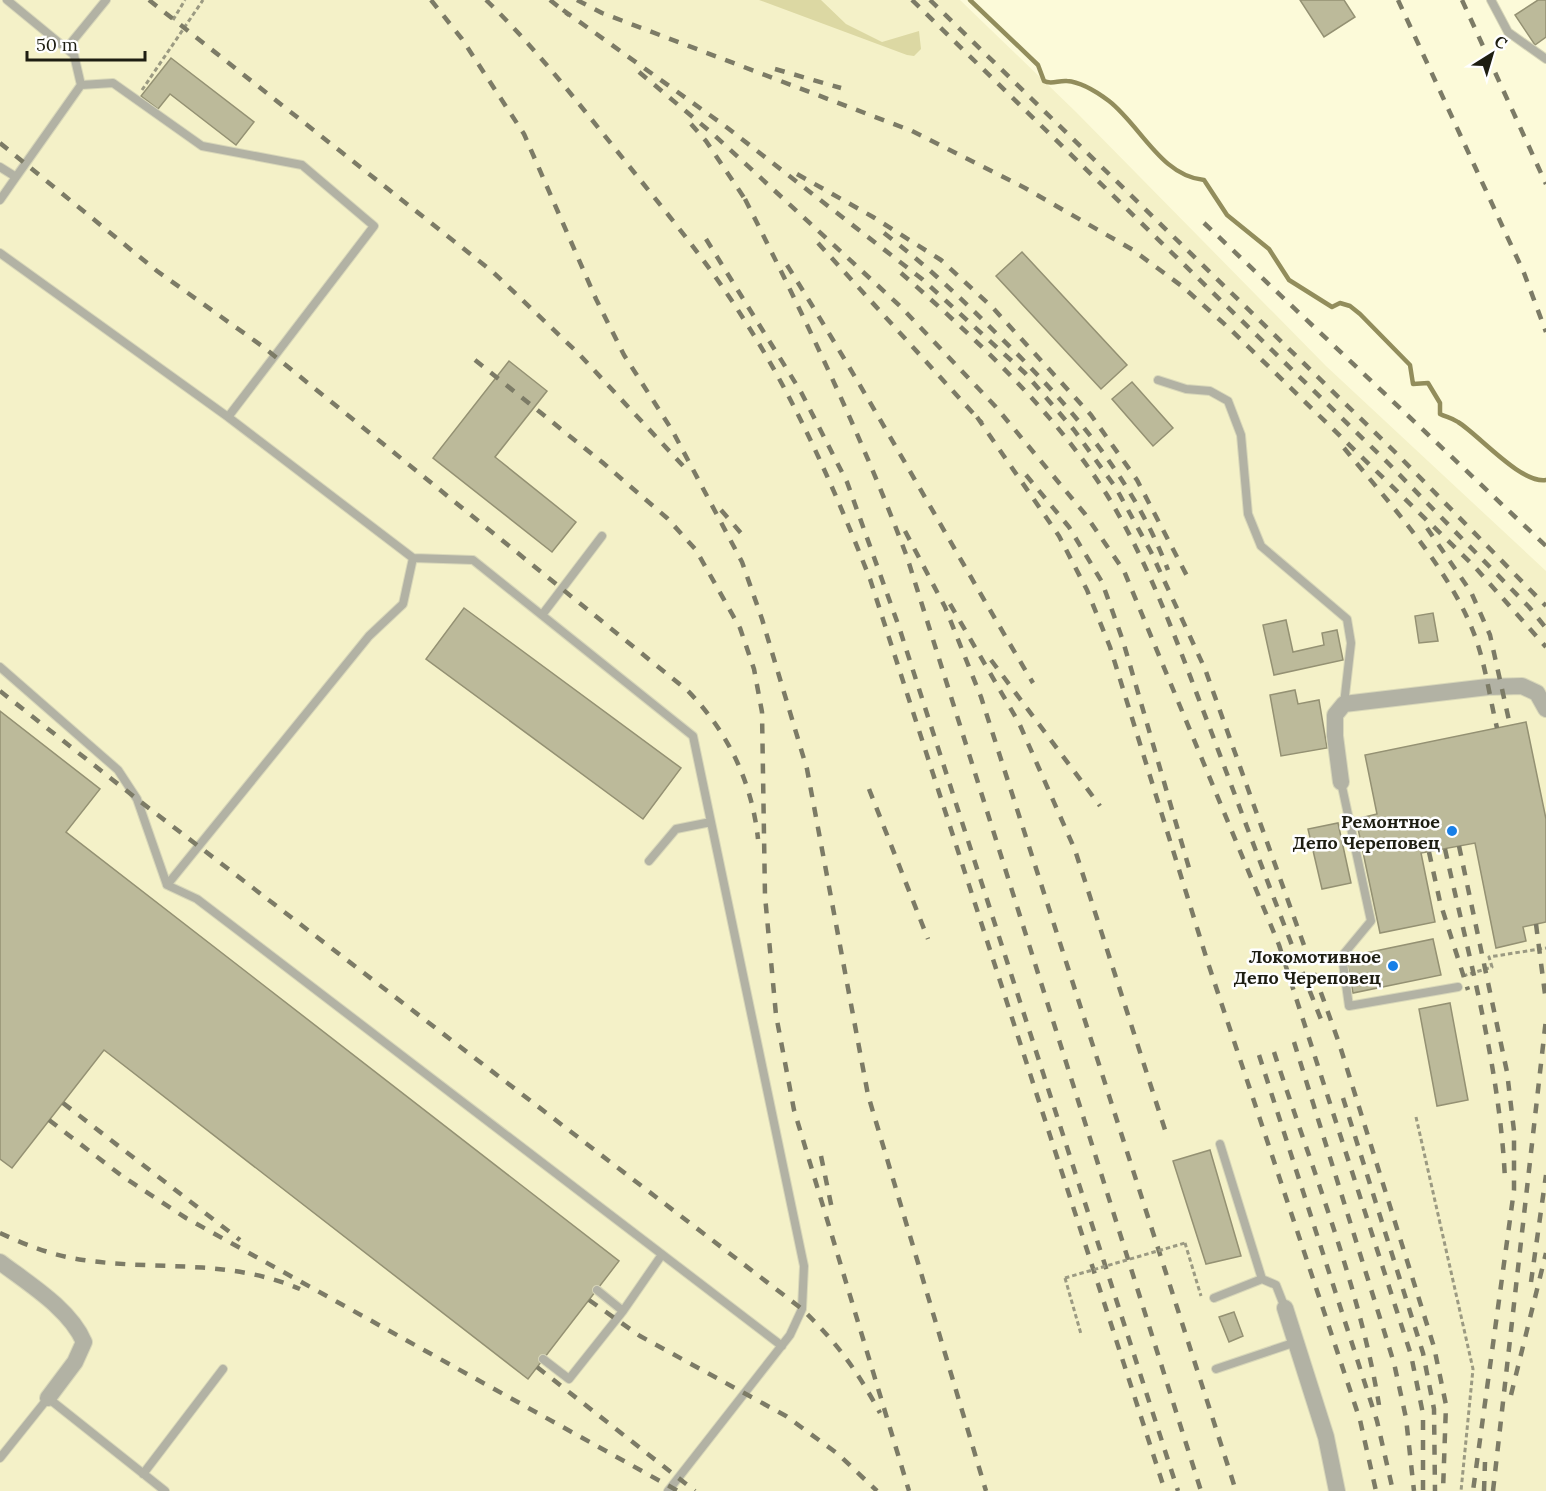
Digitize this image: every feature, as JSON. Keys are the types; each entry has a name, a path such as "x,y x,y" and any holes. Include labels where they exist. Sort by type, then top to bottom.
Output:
{"street":[{"path":"1341,782 1335,715 1344,704 1476,688 1522,686 1537,693 1546,710"},
{"path":"0,1262 55,1306 78,1328 84,1342 75,1362 48,1398"},
{"path":"1285,1308 1326,1437 1337,1491"}],"lane":[{"path":"0,200 81,85 74,56 7,0"},
{"path":"66,49 106,0"},
{"path":"1491,0 1508,32 1546,59"},
{"path":"81,85 113,83 202,146 302,165 374,226 228,417"},
{"path":"0,167 16,177"},
{"path":"0,253 228,417 413,558 473,560 693,736 804,1266 802,1309 782,1346 668,1491"},
{"path":"1158,380 1186,389 1210,391 1228,401 1241,435 1248,514 1261,546 1347,619 1351,643 1344,704"},
{"path":"542,615 602,536"},
{"path":"167,885 369,636 403,604 413,558"},
{"path":"0,667 118,770 137,799 167,885 197,899 661,1256 782,1346"},
{"path":"1341,782 1371,921 1342,956 1348,1006 1458,987"},
{"path":"649,861 675,829 711,822"},
{"path":"1220,1144 1262,1279"},
{"path":"543,1359 569,1378 622,1311 661,1256"},
{"path":"1214,1298 1262,1279 1276,1285 1285,1308"},
{"path":"597,1290 622,1311"},
{"path":"1216,1369 1296,1342"},
{"path":"143,1474 223,1369"},
{"path":"0,1458 48,1398 165,1491"}],"path":[{"path":"173,20 185,0"},
{"path":"135,99 203,0"},
{"path":"1458,987 1456,978 1492,967 1489,957 1546,948"},
{"path":"1416,1117 1473,1369 1461,1491"},
{"path":"1082,1334 1065,1278 1185,1243 1203,1302"}],"shaded area":[{"path":"0,0 960,0 1076,112 1326,366 1546,571 1546,1491 0,1491"},
{"path":"759,0 821,0 846,24 882,42 919,31 921,49 914,56 907,55"}],"building":[{"path":"1300,0 1344,0 1355,17 1324,37"},
{"path":"1538,0 1546,0 1546,37 1535,45 1515,15"},
{"path":"171,58 254,122 236,145 170,94 158,109 141,96"},
{"path":"1022,252 1127,365 1101,389 996,276"},
{"path":"509,361 547,391 495,457 576,522 552,552 433,458"},
{"path":"1132,382 1173,428 1153,446 1112,399"},
{"path":"464,608 681,768 643,819 426,659"},
{"path":"1433,613 1438,641 1419,643 1415,616"},
{"path":"1286,620 1293,652 1324,645 1322,633 1337,630 1343,660 1274,675 1263,625"},
{"path":"1295,690 1298,704 1319,700 1327,748 1281,756 1270,695"},
{"path":"0,711 100,789 66,832 619,1261 528,1379 104,1050 12,1168 0,1159"},
{"name":"Ремонтное Депо Череповец","path":"1526,722 1546,819 1546,922 1523,927 1526,941 1496,948 1475,843 1421,853 1435,922 1380,933 1356,819 1377,814 1365,755"},
{"path":"1338,823 1351,883 1322,889 1308,829"},
{"name":"Локомотивное Депо Череповец","path":"1433,939 1441,975 1353,993 1346,957"},
{"path":"1450,1003 1468,1100 1437,1106 1419,1009"},
{"path":"1210,1150 1241,1256 1206,1264 1173,1161"},
{"path":"1234,1312 1243,1336 1229,1342 1219,1317"}],"waterway":[{"path":"970,0 1038,65 1044,81 1049,83 1073,82 1094,91 1120,111 1163,160 1189,176 1204,180 1227,215 1269,249 1289,280 1332,307 1340,303 1350,306 1360,314 1410,365 1413,384 1428,383 1440,403 1440,414 1454,419 1467,428 1513,467 1536,479 1546,480"}],"railway":[{"path":"149,0 493,272 579,354 686,469"},
{"path":"431,0 462,39 524,134 596,299 624,355 672,430 742,562 762,619 807,769 868,1095 986,1491"},
{"path":"486,0 570,92 698,253 762,349 813,445 870,579 1165,1491"},
{"path":"550,0 569,15"},
{"path":"577,0 602,13 912,131 1025,188 1133,250 1183,287 1230,329 1474,566 1546,647"},
{"path":"912,0 1388,463 1529,607 1546,628"},
{"path":"930,0 1396,453 1546,606"},
{"path":"1398,0 1524,273 1546,332"},
{"path":"1462,0 1546,184"},
{"path":"563,10 725,126 922,279 1025,373 1074,430 1116,488 1151,552 1205,669 1339,1043 1434,1347 1446,1405 1443,1491"},
{"path":"775,69 841,88"},
{"path":"639,72 713,134 900,306 995,406 1085,514 1124,571 1279,945 1411,1355 1423,1414 1423,1491"},
{"path":"691,124 706,141 749,205"},
{"path":"0,143 157,271 262,346 688,691 715,723 736,759 750,798 758,839"},
{"path":"797,174 873,217 941,260 993,308 1091,415 1137,480 1187,576"},
{"path":"745,199 831,376 871,466 907,557 1201,1491"},
{"path":"1204,223 1546,546"},
{"path":"884,233 971,308 1050,388 1074,416 1118,473 1137,504 1168,570"},
{"path":"706,239 801,392 847,482 899,627 1178,1491"},
{"path":"818,243 982,423"},
{"path":"787,265 1033,683"},
{"path":"901,273 985,350 1038,405 1086,464 1123,523 1152,581 1176,640 1324,1027"},
{"path":"475,360 602,462 667,518 696,550 740,628 754,669 762,712 765,896 776,1015 794,1110 909,1491"},
{"path":"977,417 1059,536 1087,590 1110,647 1207,960 1360,1420 1376,1491"},
{"path":"1344,448 1418,539 1452,588 1476,639 1497,728"},
{"path":"1026,475 1069,527 1102,582 1123,641 1189,868"},
{"path":"721,510 747,540"},
{"path":"1427,528 1471,592 1490,635 1510,725"},
{"path":"905,531 945,607 981,697 1236,1491"},
{"path":"950,604 1019,723 1075,850 1166,1133"},
{"path":"991,660 1100,806"},
{"path":"0,691 137,799 802,1309 846,1358 880,1413"},
{"path":"869,789 928,939"},
{"path":"1459,846 1507,1072 1514,1131 1514,1190 1473,1491"},
{"path":"1445,849 1490,1055 1497,1096 1505,1180"},
{"path":"1429,852 1440,902 1468,990"},
{"path":"1536,924 1546,1002"},
{"path":"1493,1491 1546,1019"},
{"path":"1294,1042 1394,1363 1406,1418 1414,1491"},
{"path":"1274,1052 1347,1272 1371,1361 1379,1405"},
{"path":"1259,1055 1377,1421 1393,1491"},
{"path":"1343,1098 1423,1353 1434,1409 1435,1491"},
{"path":"63,1103 240,1240"},
{"path":"49,1120 122,1176 186,1218 678,1491"},
{"path":"821,1156 832,1209"},
{"path":"1531,1282 1546,1175"},
{"path":"0,1233 61,1256 111,1263 219,1269 273,1279 300,1289"},
{"path":"1511,1395 1546,1253"},
{"path":"589,1300 640,1336 786,1416 838,1454 877,1491"},
{"path":"537,1367 695,1491"},
{"path":"1484,1491 1485,1462"}],"place":[{"name":"Ремонтное Депо Череповец","path":"1452,831"},
{"name":"Локомотивное Депо Череповец","path":"1393,966"}]}
